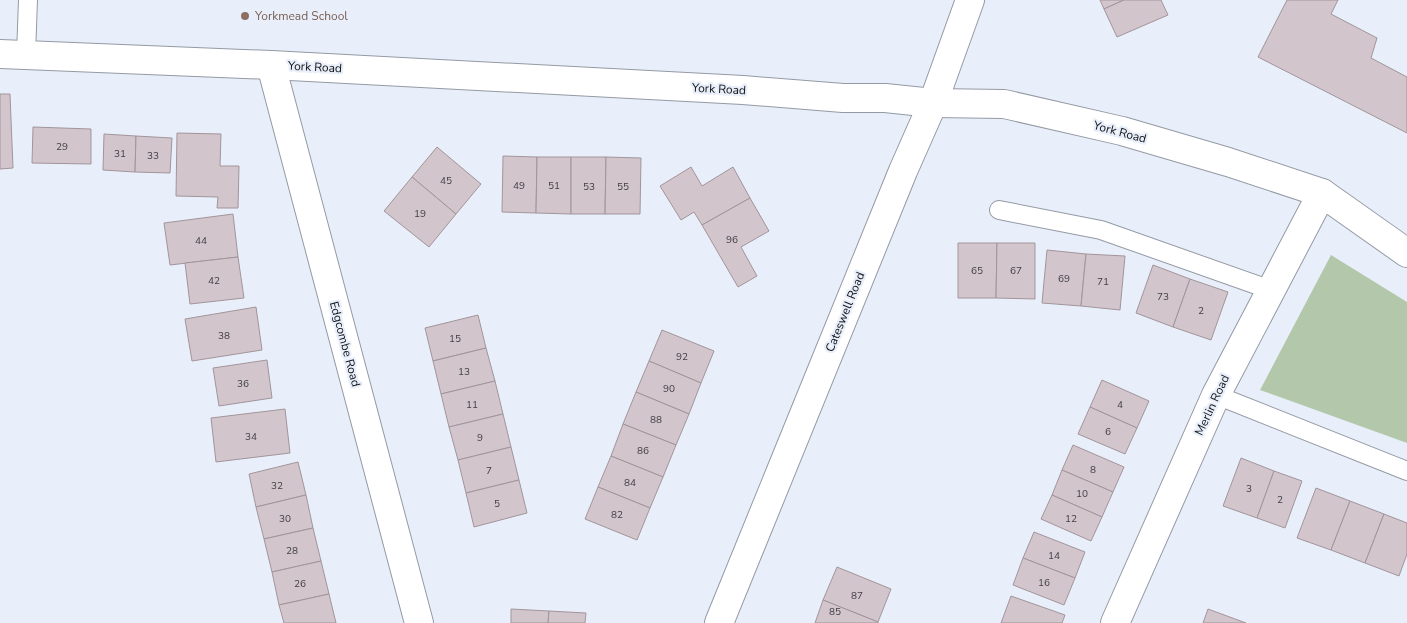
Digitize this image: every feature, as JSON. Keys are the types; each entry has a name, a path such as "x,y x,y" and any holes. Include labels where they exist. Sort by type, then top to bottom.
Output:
{"street":[{"name":"Cateswell Road","path":"719,623 903,170 933,103 970,0"},
{"name":"York Road","path":"13,54 272,65 733,90 843,98 885,98 933,103 1004,104 1122,131 1228,162 1322,193 1407,253"},
{"name":"Edgcombe Road","path":"272,65 419,623"},
{"name":"Merlin Road","path":"1115,623 1216,395 1322,193"}],"lane":[{"path":"13,54 28,0"},
{"path":"999,210 1101,230 1272,290"},
{"path":"1216,395 1407,471"}],"green space":[{"path":"1331,255 1407,302 1407,443 1260,390"}],"building":[{"path":"1100,0 1124,0 1104,9"},
{"path":"1124,0 1161,0 1168,15 1117,37 1104,9"},
{"path":"1287,0 1338,0 1331,14 1377,38 1371,58 1407,77 1407,133 1258,57"},
{"path":"0,94 10,94 13,168 0,169"},
{"path":"33,127 91,129 91,164 32,163"},
{"path":"177,133 221,134 220,166 239,166 238,208 217,208 218,197 176,196"},
{"path":"104,134 136,136 135,172 103,170"},
{"path":"136,136 172,138 170,173 135,172"},
{"path":"437,147 481,184 456,214 412,177"},
{"path":"503,156 537,157 536,213 502,212"},
{"path":"537,157 571,157 571,214 536,213"},
{"path":"571,157 606,157 605,214 571,214"},
{"path":"606,157 641,158 640,214 605,214"},
{"path":"691,167 702,186 733,167 750,198 702,225 694,212 681,220 660,186"},
{"path":"412,177 456,214 429,247 384,211"},
{"path":"750,198 769,231 741,247 757,276 738,287 702,225"},
{"path":"233,214 238,257 170,265 164,223"},
{"path":"958,243 997,243 996,298 958,298"},
{"path":"997,243 1035,243 1035,299 996,298"},
{"path":"1047,250 1086,254 1081,306 1042,303"},
{"path":"1086,254 1125,256 1120,310 1081,306"},
{"path":"238,257 244,298 190,304 185,263"},
{"path":"1153,265 1190,279 1173,327 1136,313"},
{"path":"1190,279 1228,292 1211,340 1173,327"},
{"path":"256,307 262,350 192,361 185,319"},
{"path":"478,315 486,348 433,361 425,328"},
{"path":"662,330 714,351 701,383 649,361"},
{"path":"486,348 495,381 441,394 433,361"},
{"path":"267,360 272,398 219,406 213,368"},
{"path":"649,361 701,383 689,414 636,392"},
{"path":"1102,380 1149,401 1137,428 1090,407"},
{"path":"495,381 503,414 449,427 441,394"},
{"path":"636,392 689,414 676,445 623,424"},
{"path":"1090,407 1137,428 1125,454 1078,434"},
{"path":"285,409 290,453 216,462 211,418"},
{"path":"503,414 511,447 458,460 449,427"},
{"path":"623,424 676,445 663,477 611,456"},
{"path":"1073,445 1124,467 1113,492 1062,470"},
{"path":"511,447 519,480 466,493 458,460"},
{"path":"611,456 663,477 650,508 598,487"},
{"path":"1241,458 1274,471 1257,518 1223,506"},
{"path":"298,462 306,495 256,507 249,474"},
{"path":"1062,470 1113,492 1102,517 1052,495"},
{"path":"1274,471 1302,481 1285,528 1257,518"},
{"path":"519,480 527,513 474,527 466,493"},
{"path":"598,487 650,508 637,540 585,519"},
{"path":"1316,488 1350,501 1331,550 1297,538"},
{"path":"306,495 313,528 264,539 256,507"},
{"path":"1052,495 1102,517 1091,541 1041,519"},
{"path":"1350,501 1384,514 1365,563 1331,550"},
{"path":"1384,514 1407,523 1407,554 1399,576 1365,563"},
{"path":"313,528 321,561 272,572 264,539"},
{"path":"1034,532 1085,552 1075,578 1023,558"},
{"path":"1023,558 1075,578 1064,605 1013,585"},
{"path":"321,561 329,594 279,605 272,572"},
{"path":"837,567 891,589 878,622 823,600"},
{"path":"329,594 336,623 284,623 279,605"},
{"path":"1011,596 1065,615 1062,623 1001,623"},
{"path":"823,600 878,622 878,623 815,623"},
{"path":"511,609 549,611 548,623 511,623"},
{"path":"1208,609 1246,623 1203,623"},
{"path":"549,611 586,613 585,623 548,623"}],"place":[{"name":"Yorkmead School","path":"245,16"}]}
